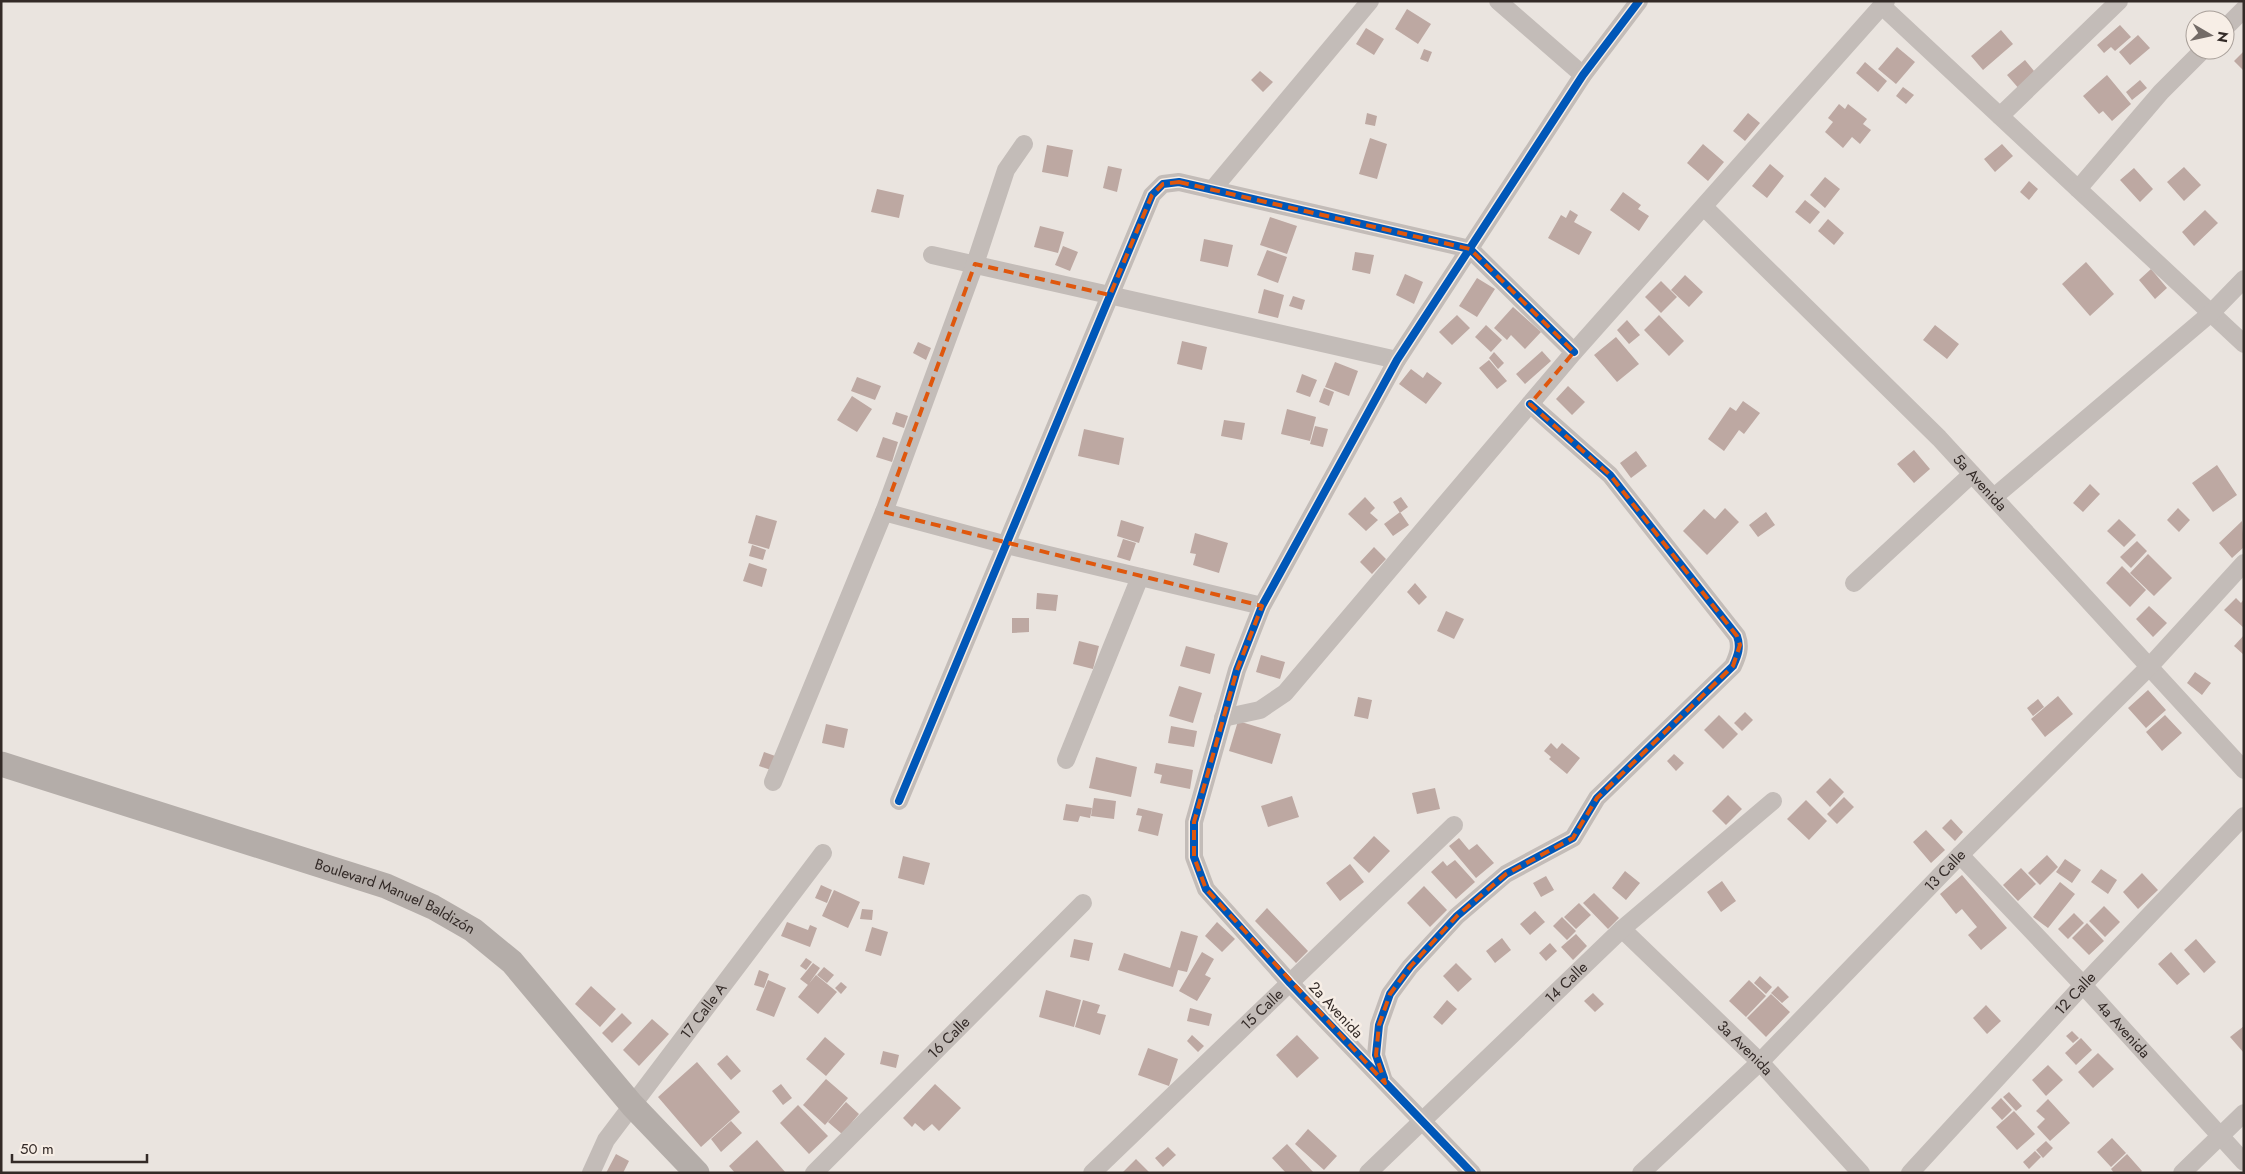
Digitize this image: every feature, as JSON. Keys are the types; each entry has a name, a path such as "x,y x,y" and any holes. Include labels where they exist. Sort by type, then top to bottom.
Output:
{"main road":[{"name":"Boulevard Manuel Baldizón","path":"1,764 386,886 433,907 473,930 512,962 632,1105 697,1173"}],"street":[{"path":"1212,190 1370,1"},
{"path":"1498,1 1583,75"},
{"path":"1639,1 1583,75 1397,360 1262,606 1237,670 1223,718 1260,710 1285,693 1574,352 1884,4 2000,116 2244,344"},
{"path":"2000,116 2119,1"},
{"path":"2235,18 2244,9"},
{"path":"2078,189 2161,92 2193,60"},
{"path":"773,782 884,512 1006,170 1024,144"},
{"path":"899,801 1152,194 1163,184 1179,182 1470,249 1574,352"},
{"name":"5a Avenida","path":"1704,207 1939,438 2244,770"},
{"path":"932,254 1397,360"},
{"path":"1994,497 2211,313 2244,279"},
{"path":"1385,1083 1376,1055 1379,1025 1390,994 1410,967 1457,916 1506,874 1572,838 1597,798 1733,666 1738,656 1740,645 1737,636 1610,475 1530,404"},
{"path":"1854,582 1972,474"},
{"path":"884,512 1007,545 1262,606"},
{"name":"13 Calle","path":"1641,1173 1760,1062 1960,855 2150,666 2244,563"},
{"path":"1066,760 1140,577"},
{"name":"2a Avenida","path":"1223,718 1194,822 1194,857 1206,889 1290,983 1472,1173"},
{"name":"14 Calle","path":"1368,1173 1622,929 1773,801"},
{"name":"12 Calle","path":"1910,1173 2083,985 2244,816"},
{"name":"15 Calle","path":"1092,1173 1454,825"},
{"name":"17 Calle A","path":"591,1173 606,1140 823,853"},
{"name":"4a Avenida","path":"1960,855 2083,985 2244,1162"},
{"name":"16 Calle","path":"814,1173 1083,903"},
{"name":"3a Avenida","path":"1622,929 1760,1062 1861,1173"},
{"path":"2182,1173 2244,1113"}],"highlighted area":[{"path":"1179,182 1470,249 1574,352 1530,404 1610,475 1737,636 1740,645 1733,666 1597,798 1573,838 1506,874 1457,916 1410,967 1390,994 1379,1025 1376,1055 1385,1083 1206,889 1194,857 1194,822 1237,670 1262,606 884,512 975,264 1110,295 1152,195 1163,184"}],"building":[{"path":"1407,9 1431,24 1418,44 1395,29"},
{"path":"2120,25 2131,37 2115,51 2111,47 2104,53 2097,45"},
{"path":"1366,28 1384,39 1374,55 1356,44"},
{"path":"2001,30 2013,44 1983,70 1971,56"},
{"path":"2138,35 2150,48 2130,65 2119,52"},
{"path":"1897,47 1915,62 1896,84 1878,69"},
{"path":"1424,49 1432,52 1428,62 1420,59"},
{"path":"2244,51 2244,71 2234,61"},
{"path":"2025,60 2038,76 2021,91 2007,75"},
{"path":"1865,62 1887,81 1878,92 1856,73"},
{"path":"1260,71 1273,82 1263,92 1251,80"},
{"path":"2107,75 2131,104 2112,121 2103,111 2099,114 2083,96"},
{"path":"2140,80 2147,88 2132,100 2126,92"},
{"path":"1903,87 1914,95 1906,104 1896,96"},
{"path":"1839,104 1845,109 1848,104 1867,119 1863,124 1871,130 1860,144 1852,137 1843,148 1825,132 1833,122 1828,118"},
{"path":"1367,113 1377,116 1375,126 1365,124"},
{"path":"1748,113 1760,123 1745,141 1733,131"},
{"path":"1370,138 1387,144 1377,179 1359,174"},
{"path":"1703,144 1724,162 1708,181 1687,163"},
{"path":"2002,144 2013,156 1995,172 1984,159"},
{"path":"1047,145 1073,150 1068,177 1042,172"},
{"path":"1770,164 1784,176 1767,198 1752,186"},
{"path":"1108,166 1122,169 1117,192 1103,188"},
{"path":"2184,167 2201,185 2184,201 2167,182"},
{"path":"2134,168 2153,189 2140,202 2120,180"},
{"path":"1825,177 1840,189 1825,208 1810,195"},
{"path":"2029,181 2038,189 2029,200 2020,192"},
{"path":"877,189 904,195 899,218 871,212"},
{"path":"1623,192 1641,205 1638,209 1649,216 1639,231 1610,210"},
{"path":"1805,200 1820,212 1810,224 1795,212"},
{"path":"1570,210 1578,215 1574,222 1592,232 1579,255 1548,238 1561,215 1566,218"},
{"path":"2205,210 2218,223 2194,246 2182,232"},
{"path":"1270,217 1297,226 1287,254 1260,245"},
{"path":"1828,219 1844,233 1834,245 1818,231"},
{"path":"1040,226 1064,232 1058,253 1034,247"},
{"path":"1204,239 1233,245 1228,267 1200,261"},
{"path":"1063,246 1078,252 1070,271 1055,265"},
{"path":"1267,250 1287,257 1278,283 1257,275"},
{"path":"1355,252 1374,255 1370,274 1352,270"},
{"path":"2086,262 2114,294 2090,316 2062,284"},
{"path":"2151,269 2167,288 2155,299 2139,280"},
{"path":"1405,274 1423,282 1414,304 1396,295"},
{"path":"1685,275 1703,292 1689,307 1671,290"},
{"path":"1477,278 1495,289 1477,317 1459,306"},
{"path":"1661,281 1677,297 1661,313 1645,297"},
{"path":"1264,289 1284,295 1278,318 1258,313"},
{"path":"1293,296 1305,300 1302,310 1289,306"},
{"path":"1513,307 1541,332 1525,349 1511,335 1507,340 1494,328"},
{"path":"1457,315 1470,328 1452,345 1439,332"},
{"path":"1659,315 1684,341 1669,356 1644,330"},
{"path":"1627,320 1640,335 1629,344 1617,330"},
{"path":"1486,325 1502,340 1491,352 1475,337"},
{"path":"1935,325 1959,344 1947,359 1923,340"},
{"path":"1616,337 1639,364 1617,382 1594,355"},
{"path":"1182,341 1207,347 1202,370 1177,364"},
{"path":"918,342 931,348 926,360 913,353"},
{"path":"1542,351 1551,361 1525,384 1516,374"},
{"path":"1494,352 1504,363 1498,369 1489,358"},
{"path":"1489,360 1507,381 1497,389 1479,368"},
{"path":"1335,362 1358,371 1349,396 1325,387"},
{"path":"1411,369 1423,378 1427,372 1442,383 1426,404 1399,384"},
{"path":"1302,374 1317,380 1310,397 1296,392"},
{"path":"857,377 881,386 875,400 851,391"},
{"path":"1568,386 1585,402 1572,415 1556,399"},
{"path":"1324,388 1334,392 1329,406 1319,402"},
{"path":"852,396 872,409 857,432 837,420"},
{"path":"1743,401 1760,413 1744,434 1739,430 1724,451 1708,439 1730,407 1736,411"},
{"path":"1287,409 1316,417 1310,441 1281,434"},
{"path":"896,412 908,416 904,428 892,424"},
{"path":"1224,420 1245,423 1242,440 1221,436"},
{"path":"1315,426 1328,429 1323,447 1310,444"},
{"path":"1084,429 1124,438 1119,465 1078,456"},
{"path":"883,437 898,442 892,462 876,457"},
{"path":"1914,450 1930,469 1914,483 1897,464"},
{"path":"1636,451 1647,466 1631,478 1620,463"},
{"path":"2217,465 2237,495 2213,512 2192,483"},
{"path":"2090,484 2100,494 2083,512 2073,503"},
{"path":"1365,497 1375,508 1370,513 1378,520 1366,531 1348,514"},
{"path":"1401,497 1408,507 1400,513 1393,502"},
{"path":"1725,508 1739,522 1707,555 1683,531 1704,509 1715,519"},
{"path":"2178,508 2190,520 2179,532 2167,520"},
{"path":"1400,512 1409,525 1393,536 1384,524"},
{"path":"1766,512 1775,525 1758,537 1749,525"},
{"path":"756,515 777,521 769,549 748,543"},
{"path":"2119,519 2136,535 2124,547 2107,531"},
{"path":"1121,520 1144,527 1139,543 1117,536"},
{"path":"2242,521 2244,547 2232,558 2219,543"},
{"path":"1195,533 1228,543 1219,573 1193,565 1196,554 1190,553"},
{"path":"1123,539 1136,543 1130,561 1117,557"},
{"path":"2137,541 2147,551 2131,568 2120,557"},
{"path":"752,545 766,550 763,560 749,556"},
{"path":"1374,547 1386,559 1372,574 1360,562"},
{"path":"2148,554 2172,578 2154,596 2130,573"},
{"path":"749,563 767,569 762,587 743,581"},
{"path":"2122,566 2146,590 2130,607 2106,583"},
{"path":"1415,583 1427,597 1419,605 1407,592"},
{"path":"1037,593 1058,595 1056,611 1036,609"},
{"path":"2236,598 2241,603 2244,599 2244,628 2224,610"},
{"path":"2149,606 2167,623 2153,637 2136,619"},
{"path":"1446,611 1464,619 1454,639 1437,631"},
{"path":"1012,618 1029,618 1029,632 1012,633"},
{"path":"2244,635 2244,655 2234,646"},
{"path":"1079,641 1099,646 1093,669 1073,664"},
{"path":"1186,646 1215,654 1210,674 1180,666"},
{"path":"1261,655 1285,662 1280,679 1256,672"},
{"path":"2195,672 2211,683 2202,695 2187,683"},
{"path":"1179,686 1202,693 1193,723 1169,716"},
{"path":"2148,690 2166,710 2146,728 2128,708"},
{"path":"2058,696 2073,714 2045,737 2031,719"},
{"path":"1358,697 1372,700 1368,719 1354,716"},
{"path":"2038,699 2044,707 2033,716 2027,708"},
{"path":"1745,712 1753,720 1742,731 1734,723"},
{"path":"1719,715 1738,734 1723,749 1704,730"},
{"path":"2165,715 2182,733 2162,751 2146,732"},
{"path":"1238,721 1281,734 1272,764 1229,751"},
{"path":"826,724 848,729 844,748 822,743"},
{"path":"1171,726 1197,731 1194,747 1168,743"},
{"path":"1551,743 1557,749 1562,743 1580,758 1567,774 1549,759 1551,757 1544,751"},
{"path":"764,752 778,757 774,771 759,766"},
{"path":"1674,754 1684,763 1676,771 1667,761"},
{"path":"1096,757 1137,767 1131,797 1089,788"},
{"path":"1156,763 1193,770 1190,789 1160,783 1162,775 1154,773"},
{"path":"1830,778 1844,792 1830,807 1816,792"},
{"path":"1435,788 1440,809 1417,814 1412,793"},
{"path":"1728,795 1742,809 1726,825 1712,811"},
{"path":"1292,796 1299,817 1268,827 1261,806"},
{"path":"1844,797 1854,807 1837,824 1827,814"},
{"path":"1094,798 1116,801 1114,819 1091,816"},
{"path":"1806,800 1827,821 1809,840 1787,819"},
{"path":"1066,804 1092,808 1090,818 1080,816 1078,822 1063,820"},
{"path":"1138,808 1163,814 1158,836 1138,831 1142,816 1136,815"},
{"path":"1951,819 1963,832 1955,841 1942,828"},
{"path":"1926,830 1945,850 1931,863 1913,842"},
{"path":"1374,836 1390,851 1369,873 1353,858"},
{"path":"1459,838 1469,850 1477,844 1494,863 1476,878 1449,846"},
{"path":"2047,855 2058,867 2040,885 2028,873"},
{"path":"903,856 930,863 924,885 898,878"},
{"path":"2065,859 2081,870 2072,883 2056,872"},
{"path":"1455,860 1475,882 1456,899 1431,872 1443,861 1447,866"},
{"path":"1350,864 1364,882 1340,901 1326,883"},
{"path":"2021,868 2036,884 2018,901 2003,885"},
{"path":"2101,869 2117,880 2108,894 2091,882"},
{"path":"1625,871 1640,883 1626,900 1612,888"},
{"path":"2142,873 2158,890 2138,909 2123,892"},
{"path":"1962,875 2007,928 1981,950 1968,935 1977,927 1962,909 1956,914 1940,894"},
{"path":"1546,876 1554,890 1541,897 1533,883"},
{"path":"1722,881 1736,901 1721,912 1707,892"},
{"path":"2060,882 2075,894 2048,928 2033,917"},
{"path":"821,885 832,890 827,903 815,898"},
{"path":"1424,886 1447,910 1430,927 1407,903"},
{"path":"834,890 860,902 848,928 822,916"},
{"path":"1594,893 1619,918 1608,929 1583,903"},
{"path":"1579,903 1591,915 1576,929 1564,917"},
{"path":"2104,906 2120,922 2105,937 2089,921"},
{"path":"1267,908 1308,951 1296,963 1255,921"},
{"path":"862,909 873,910 872,920 860,919"},
{"path":"1535,911 1545,922 1530,935 1520,924"},
{"path":"2074,913 2084,923 2068,939 2058,929"},
{"path":"1562,917 1576,931 1567,940 1553,926"},
{"path":"787,922 808,930 810,925 817,928 810,947 781,936"},
{"path":"1217,922 1235,939 1222,952 1205,936"},
{"path":"2087,923 2104,941 2089,955 2072,938"},
{"path":"872,927 888,932 881,956 865,951"},
{"path":"1181,931 1198,936 1187,972 1178,970 1173,987 1118,970 1124,953 1170,968"},
{"path":"1576,934 1587,946 1573,960 1561,947"},
{"path":"1502,938 1511,950 1495,963 1486,951"},
{"path":"1074,939 1093,943 1089,961 1070,957"},
{"path":"2196,939 2216,962 2204,973 2184,950"},
{"path":"1550,943 1557,951 1546,961 1539,953"},
{"path":"1202,952 1214,959 1205,975 1211,978 1197,1001 1179,991"},
{"path":"2171,952 2190,974 2177,985 2158,964"},
{"path":"806,958 812,962 806,970 800,966"},
{"path":"813,963 820,968 808,985 800,979"},
{"path":"1456,963 1472,979 1458,992 1443,976"},
{"path":"824,967 834,975 827,983 817,975"},
{"path":"759,970 769,974 764,988 754,985"},
{"path":"816,975 837,992 818,1014 798,997"},
{"path":"1760,976 1772,987 1766,994 1754,983"},
{"path":"768,980 786,988 774,1017 756,1010"},
{"path":"1749,980 1766,996 1746,1017 1729,1001"},
{"path":"841,982 847,987 841,994 835,988"},
{"path":"591,986 616,1009 600,1027 575,1004"},
{"path":"1778,986 1789,997 1782,1003 1771,993"},
{"path":"1046,990 1081,1000 1074,1027 1039,1017"},
{"path":"1593,993 1604,1004 1595,1012 1584,1001"},
{"path":"1771,994 1790,1012 1766,1037 1747,1018"},
{"path":"1083,1000 1100,1005 1097,1013 1106,1015 1100,1035 1075,1027"},
{"path":"1447,1000 1457,1009 1442,1025 1433,1017"},
{"path":"1986,1005 2001,1021 1987,1034 1973,1018"},
{"path":"1190,1008 1212,1014 1209,1026 1187,1021"},
{"path":"622,1013 632,1023 612,1043 602,1033"},
{"path":"652,1019 669,1034 639,1066 623,1050"},
{"path":"2244,1026 2244,1053 2230,1037"},
{"path":"2072,1031 2079,1038 2073,1043 2066,1036"},
{"path":"1192,1035 1204,1046 1198,1052 1187,1041"},
{"path":"1297,1035 1319,1058 1297,1078 1276,1055"},
{"path":"825,1037 845,1054 826,1076 806,1059"},
{"path":"2081,1038 2092,1050 2076,1065 2065,1053"},
{"path":"1148,1048 1178,1059 1169,1086 1138,1075"},
{"path":"883,1051 899,1055 896,1068 880,1064"},
{"path":"2098,1053 2114,1069 2093,1088 2078,1072"},
{"path":"727,1055 741,1071 731,1080 717,1064"},
{"path":"697,1062 740,1112 701,1147 658,1097"},
{"path":"2048,1065 2063,1080 2046,1096 2032,1080"},
{"path":"826,1079 848,1098 825,1125 803,1105"},
{"path":"781,1084 792,1098 783,1105 772,1091"},
{"path":"935,1084 961,1108 939,1131 932,1124 924,1131 915,1123 912,1127 903,1118"},
{"path":"2009,1092 2022,1106 2016,1111 2003,1097"},
{"path":"2001,1098 2012,1110 2002,1120 1991,1108"},
{"path":"2048,1099 2070,1123 2050,1141 2037,1127 2045,1119 2036,1111"},
{"path":"846,1102 859,1114 842,1134 828,1122"},
{"path":"798,1105 828,1136 809,1154 780,1123"},
{"path":"2014,1111 2035,1134 2017,1150 1996,1127"},
{"path":"731,1121 742,1133 721,1152 711,1139"},
{"path":"1308,1129 1337,1156 1324,1170 1295,1144"},
{"path":"2112,1138 2126,1153 2111,1167 2097,1152"},
{"path":"757,1140 786,1173 735,1173 729,1166"},
{"path":"2046,1141 2053,1148 2043,1158 2036,1150"},
{"path":"1287,1144 1314,1173 1286,1173 1272,1158"},
{"path":"1168,1147 1176,1155 1163,1167 1155,1158"},
{"path":"2035,1151 2041,1157 2029,1169 2023,1162"},
{"path":"616,1154 629,1161 623,1173 606,1173"},
{"path":"2127,1154 2142,1171 2140,1173 2114,1173 2111,1169"},
{"path":"1136,1159 1150,1173 1122,1173"}],"cycle path":[{"path":"1472,1173 1290,983 1206,889 1194,857 1194,822 1237,670 1262,606 1397,360 1583,75 1639,1"},
{"path":"899,801 1152,195 1163,184 1179,182 1470,249 1574,352"},
{"path":"1384,1078 1376,1055 1379,1025 1390,994 1410,967 1457,916 1506,874 1573,838 1597,798 1733,666 1738,651 1737,636 1610,475 1530,404"}]}
